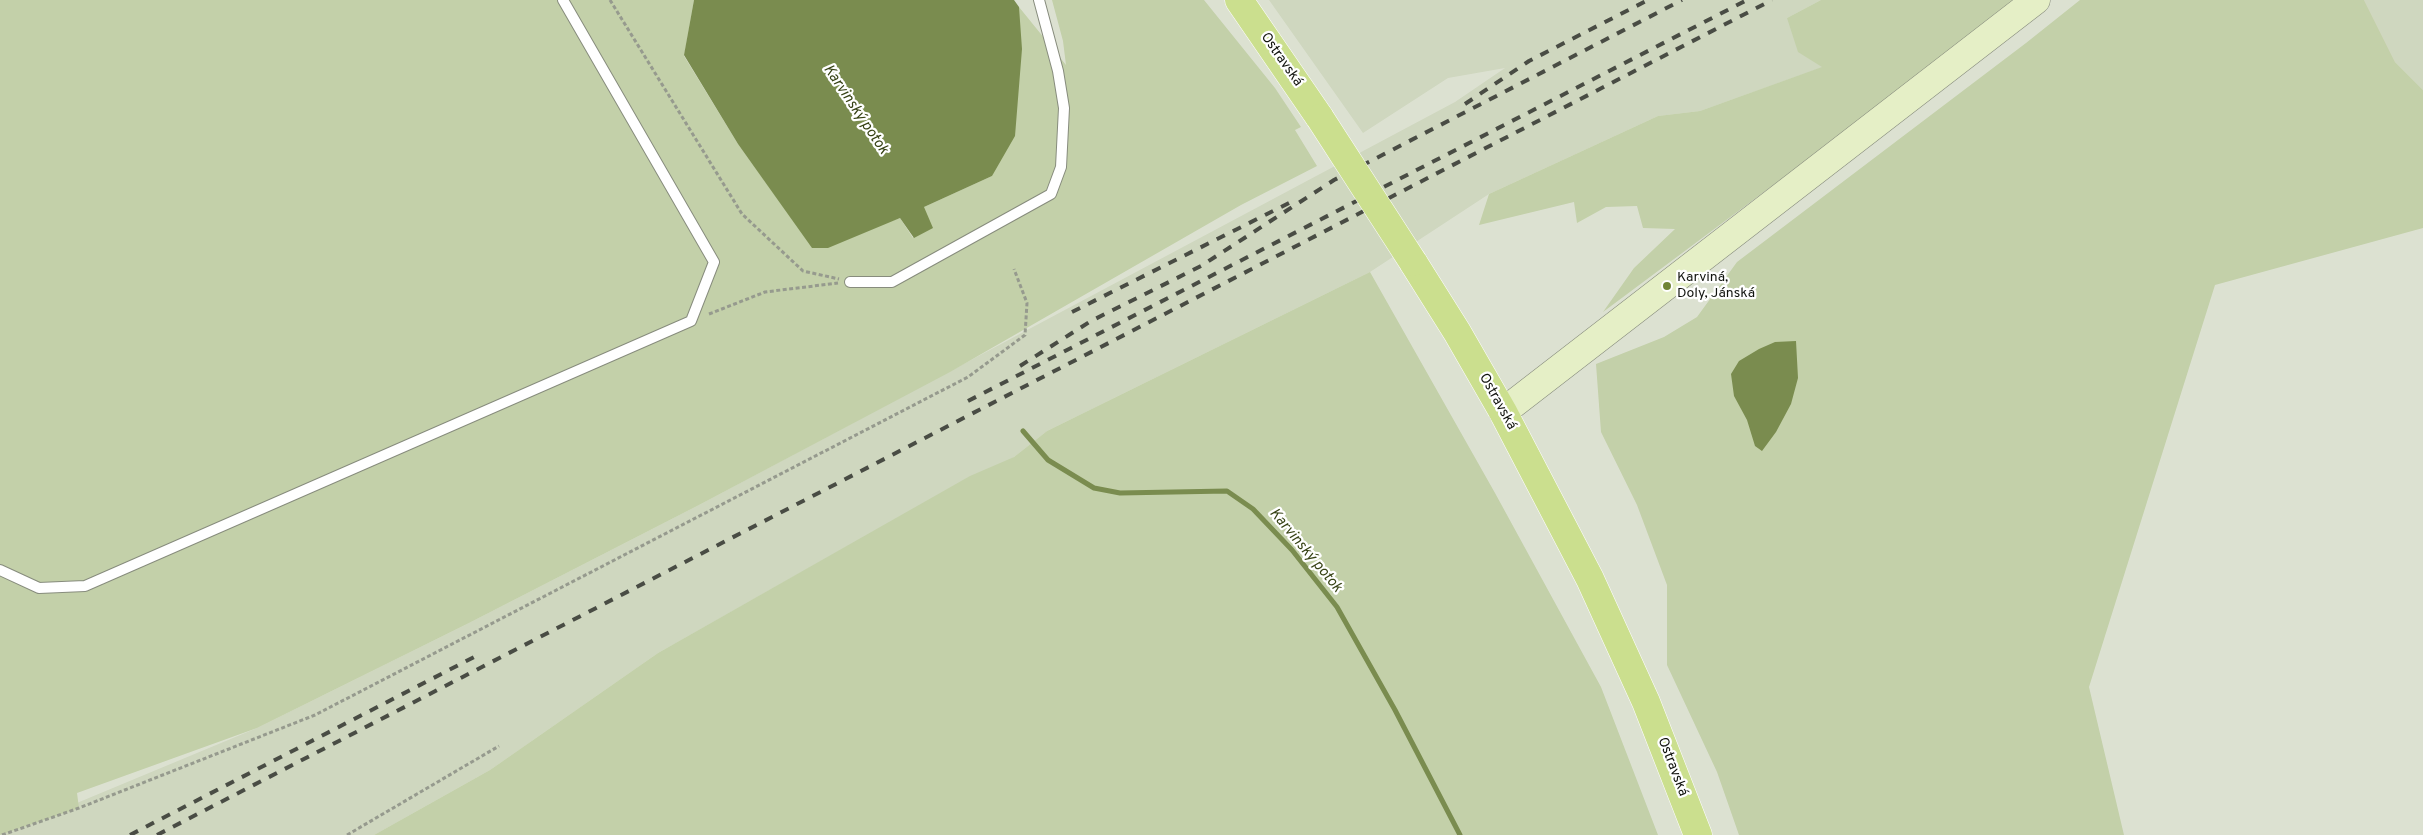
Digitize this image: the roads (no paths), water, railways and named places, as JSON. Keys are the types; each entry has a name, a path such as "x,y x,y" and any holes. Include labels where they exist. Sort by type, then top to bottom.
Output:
{"main road":[{"name":"Ostravská","path":"1239,0 1320,118 1413,262 1457,332 1503,412 1609,618 1663,743 1698,835"}],"street":[{"path":"1503,412 2036,0"}],"lane":[{"path":"0,570 39,588 85,586 691,321 714,262 563,0"},
{"path":"850,282 892,282 1051,194 1061,167 1064,108 1058,71 1039,0"}],"water":[{"path":"694,0 1014,0 1019,7 1022,49 1015,136 992,176 924,207 933,228 914,238 900,218 828,248 812,248 738,144 684,55"},
{"path":"1796,341 1798,378 1791,404 1776,432 1762,451 1755,446 1747,420 1734,396 1731,374 1739,361 1759,349 1775,342"}],"waterway":[{"name":"Karvinský potok","path":"1023,431 1048,460 1094,488 1120,493 1227,491 1253,509 1292,550 1337,607 1395,710 1460,835"}],"railway":[{"path":"1465,104 1529,61 1648,0"},
{"path":"1020,366 1091,321 1201,266 1334,180 1682,0"},
{"path":"968,401 1747,0"},
{"path":"157,835 1772,0"},
{"path":"1072,312 1289,203"},
{"path":"130,835 476,656"}],"place":[{"name":"Karviná, Doly, Jánská","path":"1667,286"}]}
